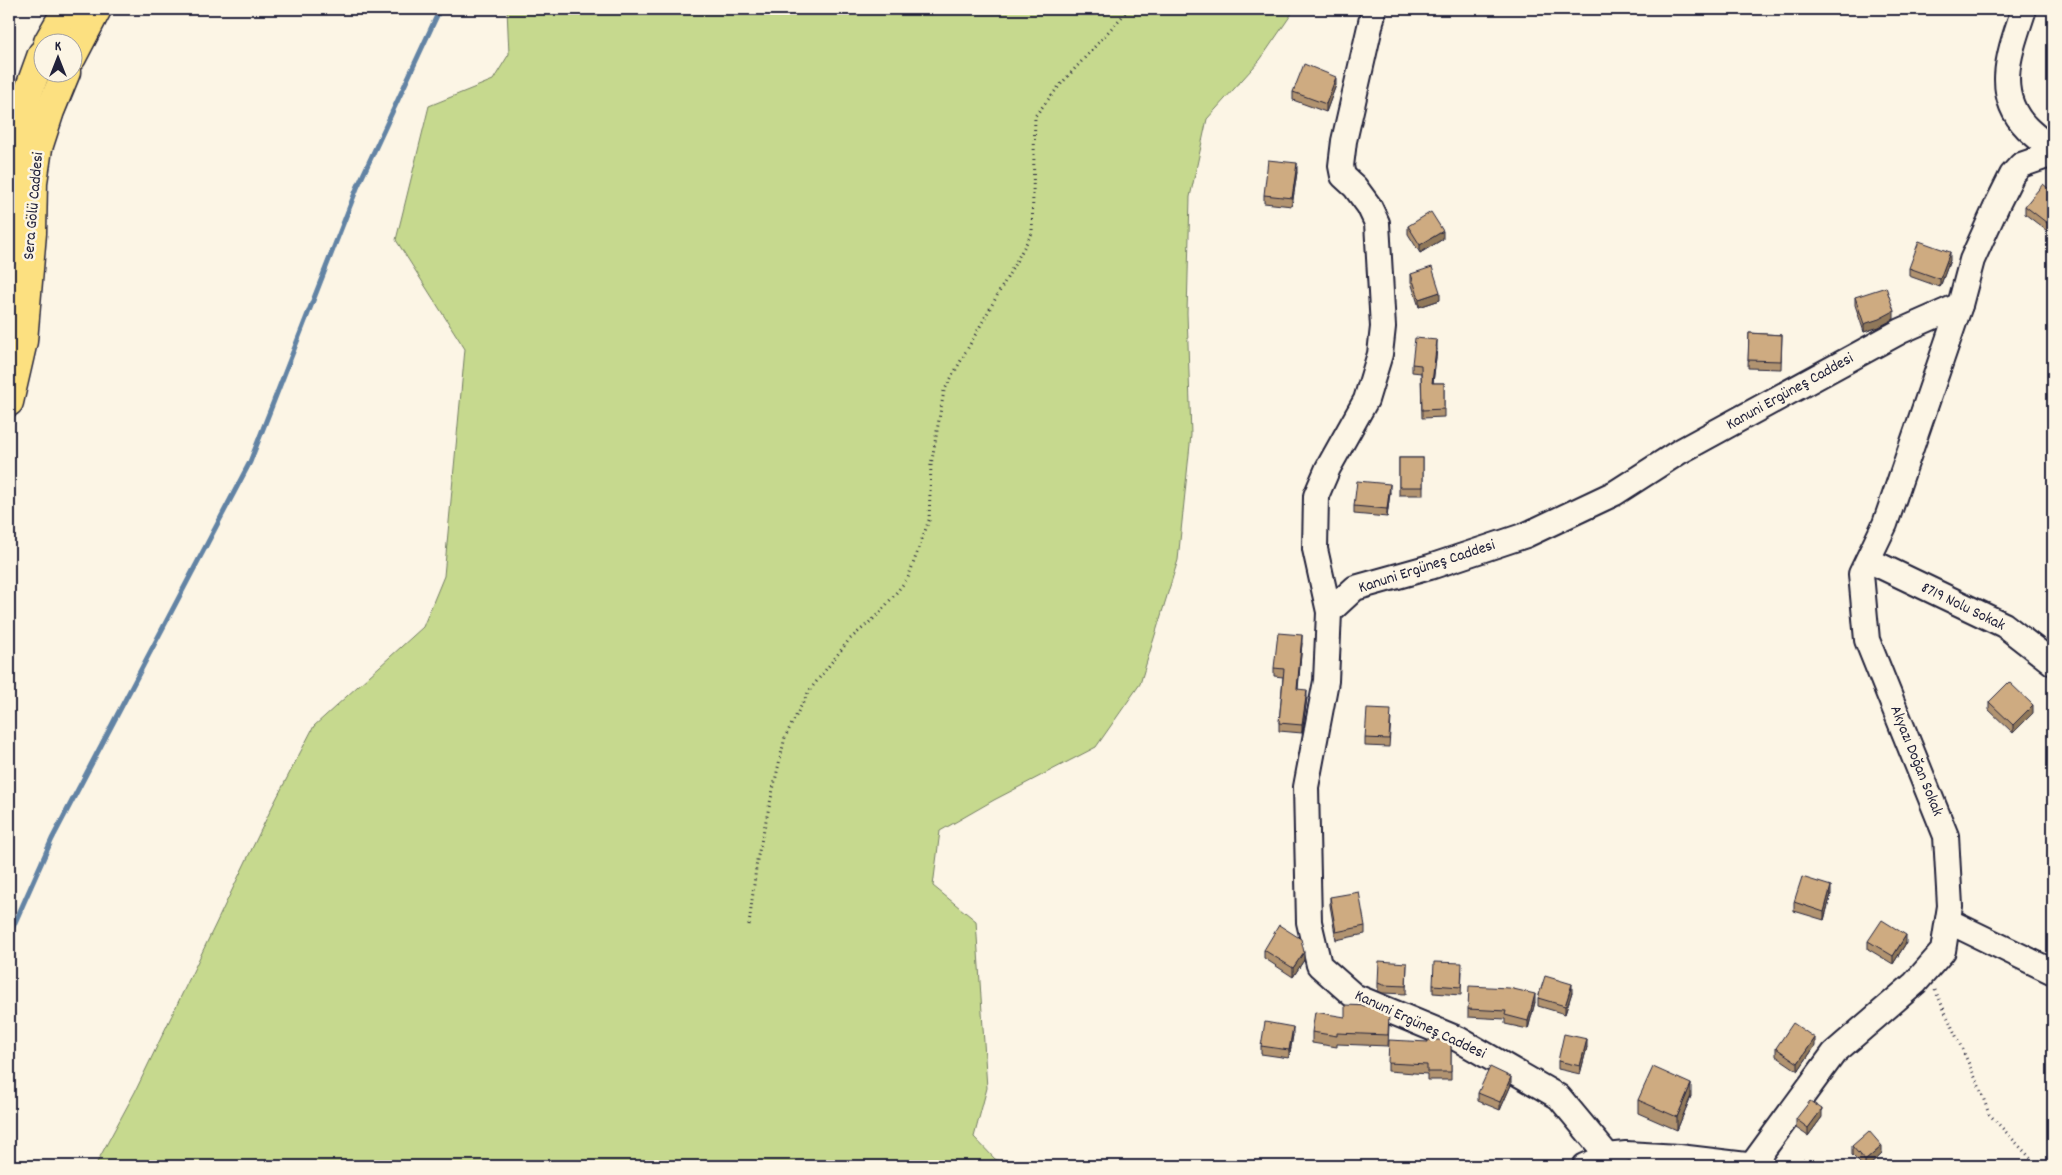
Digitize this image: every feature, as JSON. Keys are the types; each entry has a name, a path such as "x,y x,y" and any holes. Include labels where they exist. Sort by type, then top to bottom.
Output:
{"main road":[{"path":"54,32 67,9"},
{"path":"82,37 96,9"},
{"name":"Sera Gölü Caddesi","path":"9,269 12,156 25,101 32,82"},
{"name":"Sera Gölü Caddesi","path":"9,402 23,341 32,233 33,182 38,148 62,82"}],"street":[{"path":"1329,612 1316,549 1316,496 1328,468 1366,400 1380,354 1383,327 1377,223 1370,206 1343,176 1341,166 1344,141 1374,9"},
{"path":"1960,305 1972,260 2012,175 2021,165 2053,152 2026,128 2012,107 2006,78 2009,53 2024,9"},
{"name":"Kanuni Ergüneş Caddesi","path":"1608,1156 1559,1097 1458,1040 1354,996 1319,965 1309,922 1306,787 1326,681 1329,612 1355,588 1430,567 1526,535 1615,493 1679,452 1901,331 1960,305"},
{"name":"Akyazı Doğan Sokak","path":"1754,1165 1834,1053 1915,983 1943,951 1950,906 1946,836 1867,640 1861,574 1885,524 1960,305"},
{"name":"8719 Nolu Sokak","path":"1868,560 2004,625 2053,662"},
{"path":"1948,921 2053,972"},
{"path":"1585,1166 1608,1156 1626,1154 1679,1157 1754,1165"}],"path":[{"path":"749,925 757,860 785,737 809,692 849,640 879,614 908,578 929,520 931,465 944,391 1032,233 1036,116 1060,85 1129,9"},
{"path":"1926,970 1979,1086 1989,1114 2038,1166"}],"green space":[{"path":"507,9 1295,9 1260,60 1207,119 1190,197 1187,313 1191,435 1178,560 1140,684 1096,747 994,800 940,831 933,886 976,921 987,1088 974,1137 995,1159 1011,1166 95,1166 135,1092 272,807 314,726 423,627 444,576 465,349 396,240 429,106 493,80 509,54"}],"building":[{"path":"1304,64 1336,77 1326,104 1293,92"},
{"path":"1268,160 1297,163 1292,198 1264,195"},
{"path":"2043,184 2053,192 2053,224 2051,226 2025,206"},
{"path":"1431,212 1443,231 1420,245 1408,226"},
{"path":"1919,241 1950,252 1940,279 1909,268"},
{"path":"1432,267 1440,292 1419,299 1411,274"},
{"path":"1886,287 1894,311 1864,324 1855,297"},
{"path":"1749,333 1782,335 1781,361 1748,360"},
{"path":"1415,338 1437,340 1432,383 1444,383 1444,409 1422,410 1421,365 1412,364"},
{"path":"1399,458 1423,458 1423,487 1399,487"},
{"path":"1357,481 1390,484 1387,509 1354,506"},
{"path":"1278,633 1302,635 1297,689 1307,690 1302,725 1279,723 1284,669 1274,668"},
{"path":"2009,682 2033,705 2013,725 1989,702"},
{"path":"1367,709 1391,710 1389,739 1365,738"},
{"path":"1802,877 1831,886 1824,912 1794,902"},
{"path":"1359,892 1365,926 1336,932 1330,897"},
{"path":"1882,920 1906,935 1893,956 1868,941"},
{"path":"1279,925 1301,939 1304,952 1293,968 1264,950"},
{"path":"1379,961 1407,963 1406,986 1378,983"},
{"path":"1434,962 1462,963 1461,987 1433,985"},
{"path":"1545,976 1572,984 1565,1006 1538,998"},
{"path":"1469,986 1509,988 1535,994 1528,1021 1505,1015 1506,1011 1468,1009"},
{"path":"1345,1005 1369,1006 1389,1014 1388,1035 1337,1033 1337,1036 1312,1032 1315,1012 1345,1017"},
{"path":"1265,1022 1293,1027 1289,1050 1261,1046"},
{"path":"1793,1023 1815,1038 1798,1063 1776,1048"},
{"path":"1564,1034 1587,1039 1580,1066 1558,1061"},
{"path":"1389,1040 1428,1042 1428,1040 1444,1040 1451,1043 1451,1072 1427,1072 1427,1065 1388,1063"},
{"path":"1490,1067 1511,1077 1500,1102 1478,1093"},
{"path":"1653,1067 1691,1084 1677,1117 1638,1100"},
{"path":"1810,1101 1822,1109 1808,1128 1796,1119"},
{"path":"1869,1131 1882,1146 1865,1161 1852,1146"},
{"path":"1803,1159 1812,1166 1797,1166"},
{"path":"1629,1161 1632,1166 1619,1166"}],"waterway":[{"path":"9,936 52,839 250,462 357,188 440,9"}]}
